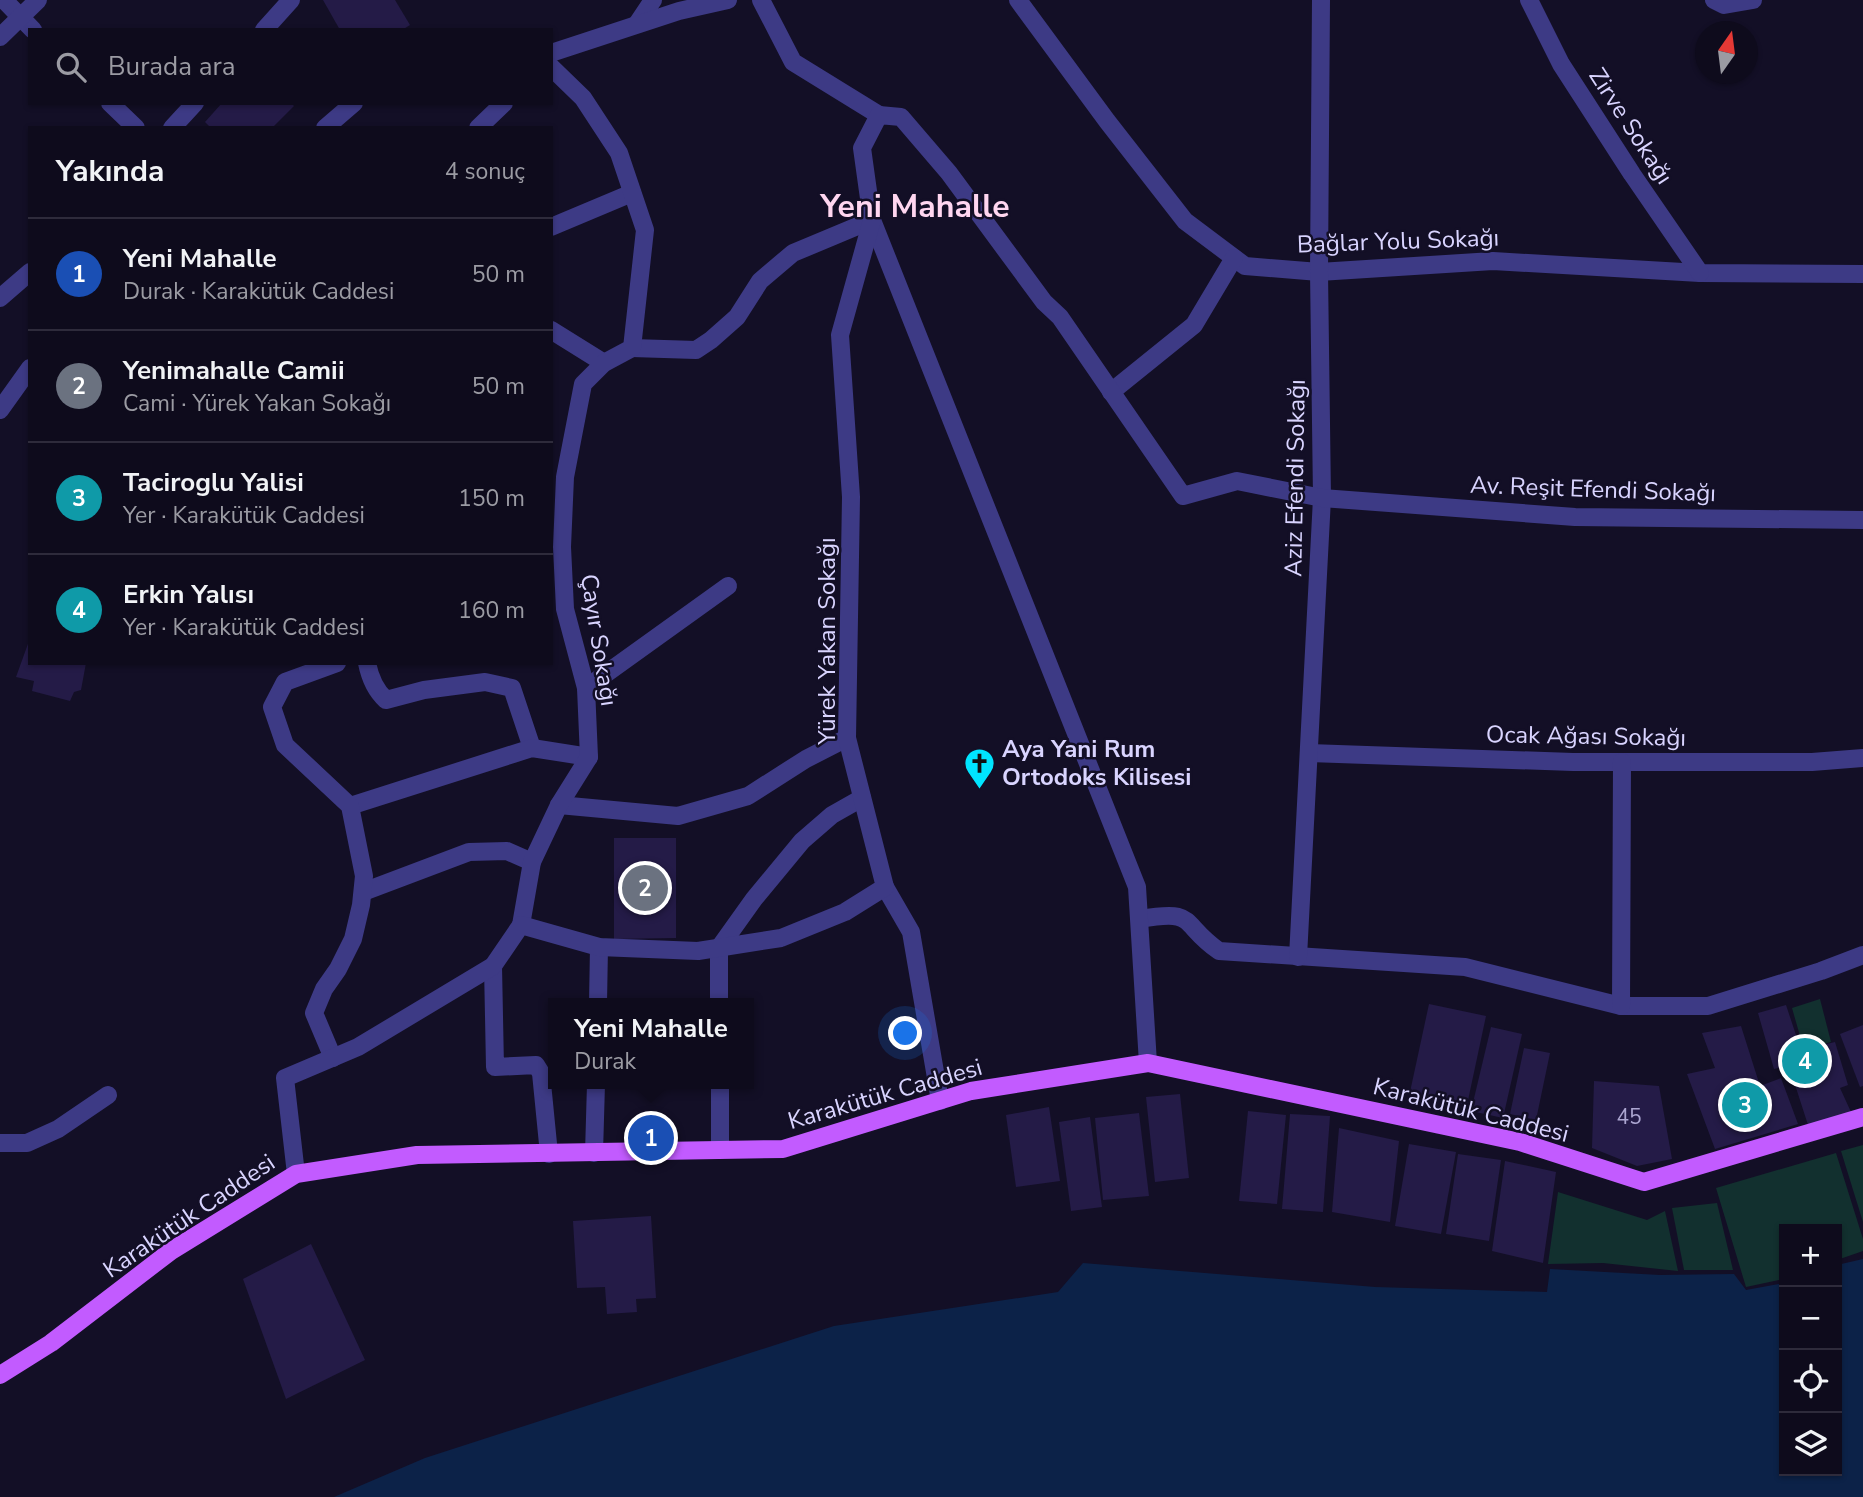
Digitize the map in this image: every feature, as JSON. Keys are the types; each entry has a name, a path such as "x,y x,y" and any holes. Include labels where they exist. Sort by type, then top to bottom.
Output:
{"main road":[{"name":"Karakütük Caddesi","path":"0,1375 51,1343 171,1251 296,1174 417,1156 783,1149 971,1091 1149,1063 1520,1142 1644,1182 1863,1117"}],"street":[{"path":"4,0 27,24"},
{"path":"0,37 27,24 38,0"},
{"path":"266,28 291,0"},
{"path":"636,24 653,0"},
{"path":"553,52 636,24 728,0"},
{"path":"761,0 793,62 879,116 901,117 948,173 1044,302 1060,317 1111,391 1194,325 1234,258"},
{"name":"Bağlar Yolu Sokağı","path":"1018,0 1185,221 1245,266 1319,272 1493,261 1700,273 1863,274"},
{"name":"Aziz Efendi Sokağı","path":"1298,957 1322,498 1319,272 1321,0"},
{"name":"Zirve Sokağı","path":"1529,0 1561,64 1700,273"},
{"path":"1714,0 1724,5 1753,0"},
{"path":"553,69 583,98 619,153 645,230 632,348 696,350 737,317 760,281 793,253 872,220"},
{"path":"112,105 134,126"},
{"path":"174,126 193,105"},
{"path":"327,126 352,105"},
{"path":"480,126 502,105"},
{"path":"879,116 862,148 872,220 1137,887 1149,1063"},
{"path":"553,226 632,193"},
{"name":"Yürek Yakan Sokağı","path":"872,220 840,335 851,496 847,738 885,887 911,932 940,1101"},
{"path":"0,298 28,274"},
{"path":"553,331 604,363"},
{"name":"Çayır Sokağı","path":"589,757 586,688 557,568 565,477 583,384 604,363 632,348"},
{"path":"0,410 28,371"},
{"name":"Av. Reşit Efendi Sokağı","path":"1111,391 1183,496 1237,481 1322,498 1575,517 1863,520"},
{"path":"586,688 728,586"},
{"path":"332,665 285,682 272,707 285,745 351,806 364,876 352,939 314,1013 333,1058"},
{"path":"367,665 378,692 386,700 424,690 485,682 512,688 532,748"},
{"path":"559,805 678,816 748,796 806,759 847,738"},
{"path":"296,1174 285,1078 358,1047 493,966 521,925 532,862 559,805 589,757 532,748 351,806"},
{"name":"Ocak Ağası Sokağı","path":"1309,753 1622,762 1812,762 1863,758"},
{"path":"1622,762 1622,1006"},
{"path":"719,998 719,948 754,899 802,841 832,815 862,798"},
{"path":"363,892 469,852 507,851 532,862"},
{"path":"521,925 599,947 698,951 781,938 845,912 885,887"},
{"path":"1140,919 1170,914 1186,918 1205,941 1219,951 1465,967 1622,1006 1708,1006 1863,955"},
{"path":"598,998 599,947"},
{"path":"493,966 495,1067 536,1065 541,1073 548,1154"},
{"path":"594,1153 596,1089"},
{"path":"720,1089 720,1150"},
{"path":"0,1143 27,1143 58,1129 108,1095"}],"green space":[{"path":"1820,999 1831,1042 1804,1050 1792,1008"},
{"path":"1863,1145 1863,1222 1841,1151"},
{"path":"1836,1153 1863,1239 1863,1251 1842,1258 1842,1224 1779,1224 1779,1280 1746,1287 1716,1188"},
{"path":"1558,1192 1647,1220 1665,1211 1678,1271 1603,1263 1548,1264"},
{"path":"1717,1203 1733,1270 1684,1270 1672,1208"}],"water":[{"path":"1863,1259 1863,1497 334,1497 425,1458 834,1326 1058,1292 1083,1263 1375,1287 1547,1292 1550,1269 1660,1275 1734,1274 1746,1290 1779,1284 1779,1476 1842,1476 1842,1264"}],"building":[{"path":"323,0 395,0 410,25 405,28 339,28"},
{"path":"220,105 294,106 274,126 209,126 205,122"},
{"path":"28,644 28,665 86,665 81,690 74,692 70,701 32,691 34,681 16,677"},
{"path":"614,838 676,838 676,938 614,939"},
{"path":"1429,1004 1486,1016 1467,1105 1410,1092"},
{"path":"1786,1005 1801,1050 1835,1042 1848,1085 1840,1088 1851,1112 1808,1125 1789,1066 1774,1069 1758,1013"},
{"path":"1863,1025 1863,1086 1860,1087 1840,1034"},
{"path":"1741,1026 1760,1086 1781,1078 1798,1124 1715,1149 1687,1074 1715,1068 1702,1033"},
{"path":"1491,1027 1522,1034 1503,1118 1471,1111"},
{"path":"1524,1048 1550,1053 1536,1120 1510,1114"},
{"path":"1594,1081 1659,1086 1672,1159 1637,1166 1592,1148"},
{"path":"1180,1094 1189,1178 1155,1182 1146,1097"},
{"path":"1049,1107 1060,1181 1016,1187 1006,1115"},
{"path":"1248,1111 1286,1115 1277,1204 1239,1201"},
{"path":"1139,1113 1149,1196 1103,1200 1095,1118"},
{"path":"1290,1114 1330,1116 1323,1212 1282,1209"},
{"path":"1090,1117 1102,1207 1071,1211 1059,1122"},
{"path":"1339,1128 1399,1141 1390,1222 1332,1212"},
{"path":"1409,1144 1456,1152 1441,1234 1395,1226"},
{"path":"1458,1154 1501,1160 1489,1241 1446,1234"},
{"path":"1505,1161 1556,1172 1543,1263 1492,1251"},
{"path":"651,1216 656,1298 636,1299 637,1312 607,1314 605,1287 577,1288 573,1221"},
{"path":"311,1244 365,1360 286,1399 243,1279"}],"place":[{"name":"Aya Yani Rum Ortodoks Kilisesi","path":"979,790"},
{"name":"Yenimahalle Camii","path":"645,888"},
{"name":"Erkin Yalısı","path":"1805,1061"},
{"name":"Taciroglu Yalisi","path":"1745,1105"},
{"name":"Yeni Mahalle","path":"651,1138"}],"district":[{"name":"Yeni Mahalle","path":"915,206"}]}
